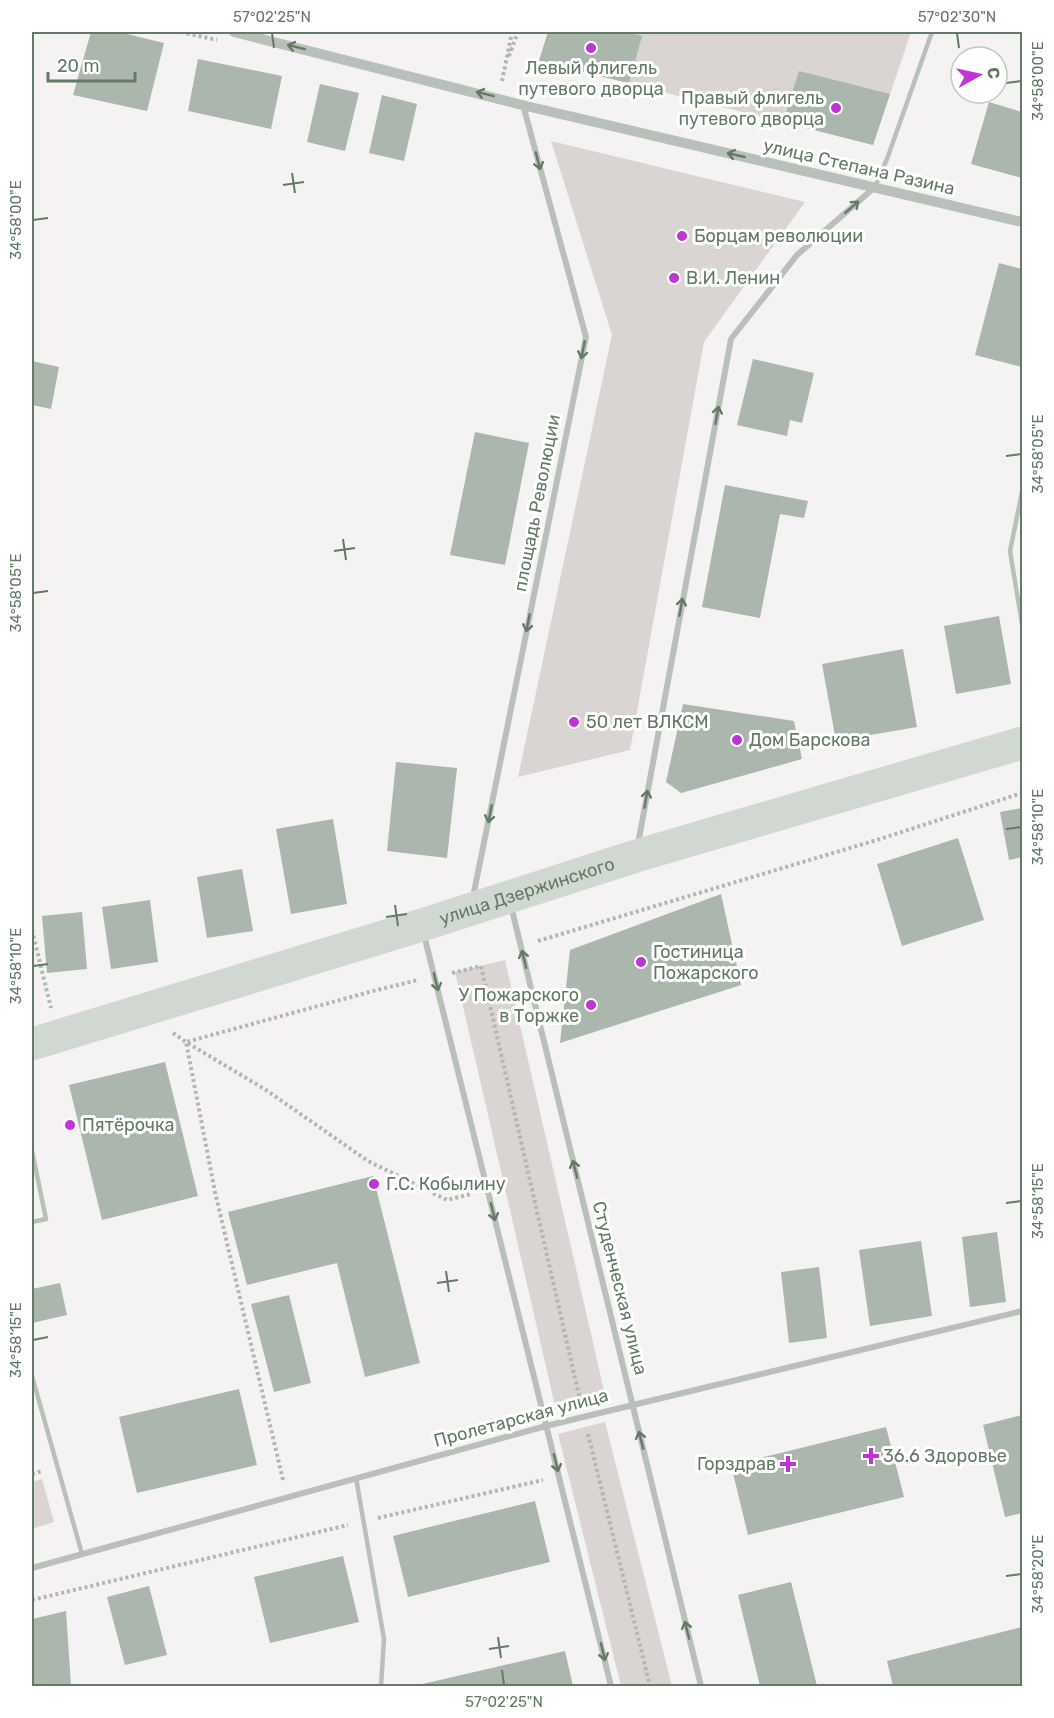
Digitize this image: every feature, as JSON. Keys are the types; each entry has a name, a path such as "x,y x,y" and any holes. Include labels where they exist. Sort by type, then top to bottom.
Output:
{"main road":[{"name":"улица Дзержинского","path":"45,1040 422,926 636,856 1023,743"}],"street":[{"name":"улица Степана Разина","path":"234,32 522,105 1023,222"},
{"name":"площадь Революции","path":"471,910 586,337 522,105"},
{"path":"636,856 731,339 796,255 875,188"},
{"name":"Студенческая улица","path":"509,898 701,1686"},
{"path":"422,926 611,1686"},
{"name":"Пролетарская улица","path":"32,1568 584,1416 1023,1311"}],"lane":[{"path":"875,188 932,32"},
{"path":"1023,492 1010,551 1023,624"},
{"path":"32,1151 46,1219 32,1222"},
{"path":"32,1376 82,1554"},
{"path":"356,1478 384,1639 381,1686"}],"path":[{"path":"512,32 505,68 518,32"},
{"path":"521,946 880,839 1023,793"},
{"path":"32,930 45,1040"},
{"path":"481,966 584,1416 650,1686"},
{"path":"186,1042 424,979"},
{"path":"144,1010 186,1042 266,1090 368,1161 447,1200 476,1192"},
{"path":"186,1042 215,1192 287,1497"},
{"path":"32,1600 547,1479"}],"shaded area":[{"path":"548,32 911,32 873,145 539,61"},
{"path":"551,141 805,202 704,342 630,750 518,777 612,335"},
{"path":"505,960 606,1399 556,1410 455,972"},
{"path":"605,1422 672,1686 621,1686 558,1434"},
{"path":"42,1479 54,1522 32,1529 32,1482"}],"building":[{"path":"91,32 119,32 164,43 147,111 73,95"},
{"name":"Левый флигель путевого дворца","path":"548,32 626,32 642,36 629,83 539,61"},
{"path":"198,59 282,76 271,129 188,111"},
{"name":"Правый флигель путевого дворца","path":"799,71 890,94 873,145 783,122"},
{"path":"320,84 359,93 345,151 307,142"},
{"path":"382,95 417,104 404,161 369,153"},
{"path":"988,105 999,105 1022,112 1022,178 971,164"},
{"path":"999,263 1022,269 1022,367 975,355"},
{"path":"753,359 814,373 802,423 790,420 787,436 737,425"},
{"path":"32,361 59,367 51,409 32,405"},
{"path":"475,432 529,443 505,565 450,555"},
{"path":"725,485 808,501 804,518 780,514 760,618 702,607"},
{"path":"999,616 1011,684 956,694 944,626"},
{"path":"903,649 917,727 836,741 822,664"},
{"name":"Дом Барскова","path":"683,704 794,721 802,759 681,793 666,782"},
{"path":"396,762 457,768 447,858 387,851"},
{"path":"1022,808 1022,857 1009,860 1000,812"},
{"path":"333,819 347,904 291,914 276,829"},
{"path":"958,838 984,920 902,946 877,864"},
{"path":"242,869 253,931 207,938 197,877"},
{"path":"721,894 741,985 560,1043 570,950"},
{"path":"150,900 158,962 111,969 102,907"},
{"path":"82,912 87,969 47,973 42,916"},
{"path":"165,1062 198,1196 102,1220 69,1085"},
{"path":"373,1176 420,1363 365,1377 337,1263 247,1285 228,1212"},
{"path":"997,1232 1006,1302 970,1307 962,1237"},
{"path":"921,1241 932,1316 870,1326 859,1250"},
{"path":"819,1267 827,1338 789,1343 781,1272"},
{"path":"60,1283 67,1315 32,1323 32,1289"},
{"path":"289,1295 311,1383 274,1392 251,1304"},
{"path":"239,1389 257,1465 137,1493 119,1417"},
{"path":"1022,1415 1022,1513 1005,1517 983,1425"},
{"path":"886,1427 904,1497 748,1535 731,1465"},
{"path":"535,1501 550,1562 408,1597 393,1536"},
{"path":"343,1556 359,1622 270,1643 254,1577"},
{"path":"791,1582 817,1686 760,1686 738,1595"},
{"path":"149,1586 167,1655 125,1665 107,1597"},
{"path":"66,1611 71,1686 32,1686 32,1619"},
{"path":"1022,1627 1022,1686 893,1686 887,1661"},
{"path":"565,1651 573,1686 414,1686"}],"place":[{"name":"Левый флигель путевого дворца","path":"591,48"},
{"name":"Правый флигель путевого дворца","path":"836,108"},
{"name":"Борцам революции","path":"682,236"},
{"name":"В.И. Ленин","path":"674,278"},
{"name":"50 лет ВЛКСМ","path":"574,722"},
{"name":"Дом Барскова","path":"737,740"},
{"name":"Гостиница Пожарского","path":"641,962"},
{"name":"У Пожарского в Торжке","path":"591,1005"},
{"name":"Пятёрочка","path":"70,1125"},
{"name":"Г.С. Кобылину","path":"374,1184"},
{"name":"36.6 Здоровье","path":"871,1456"},
{"name":"Горздрав","path":"788,1464"}]}
